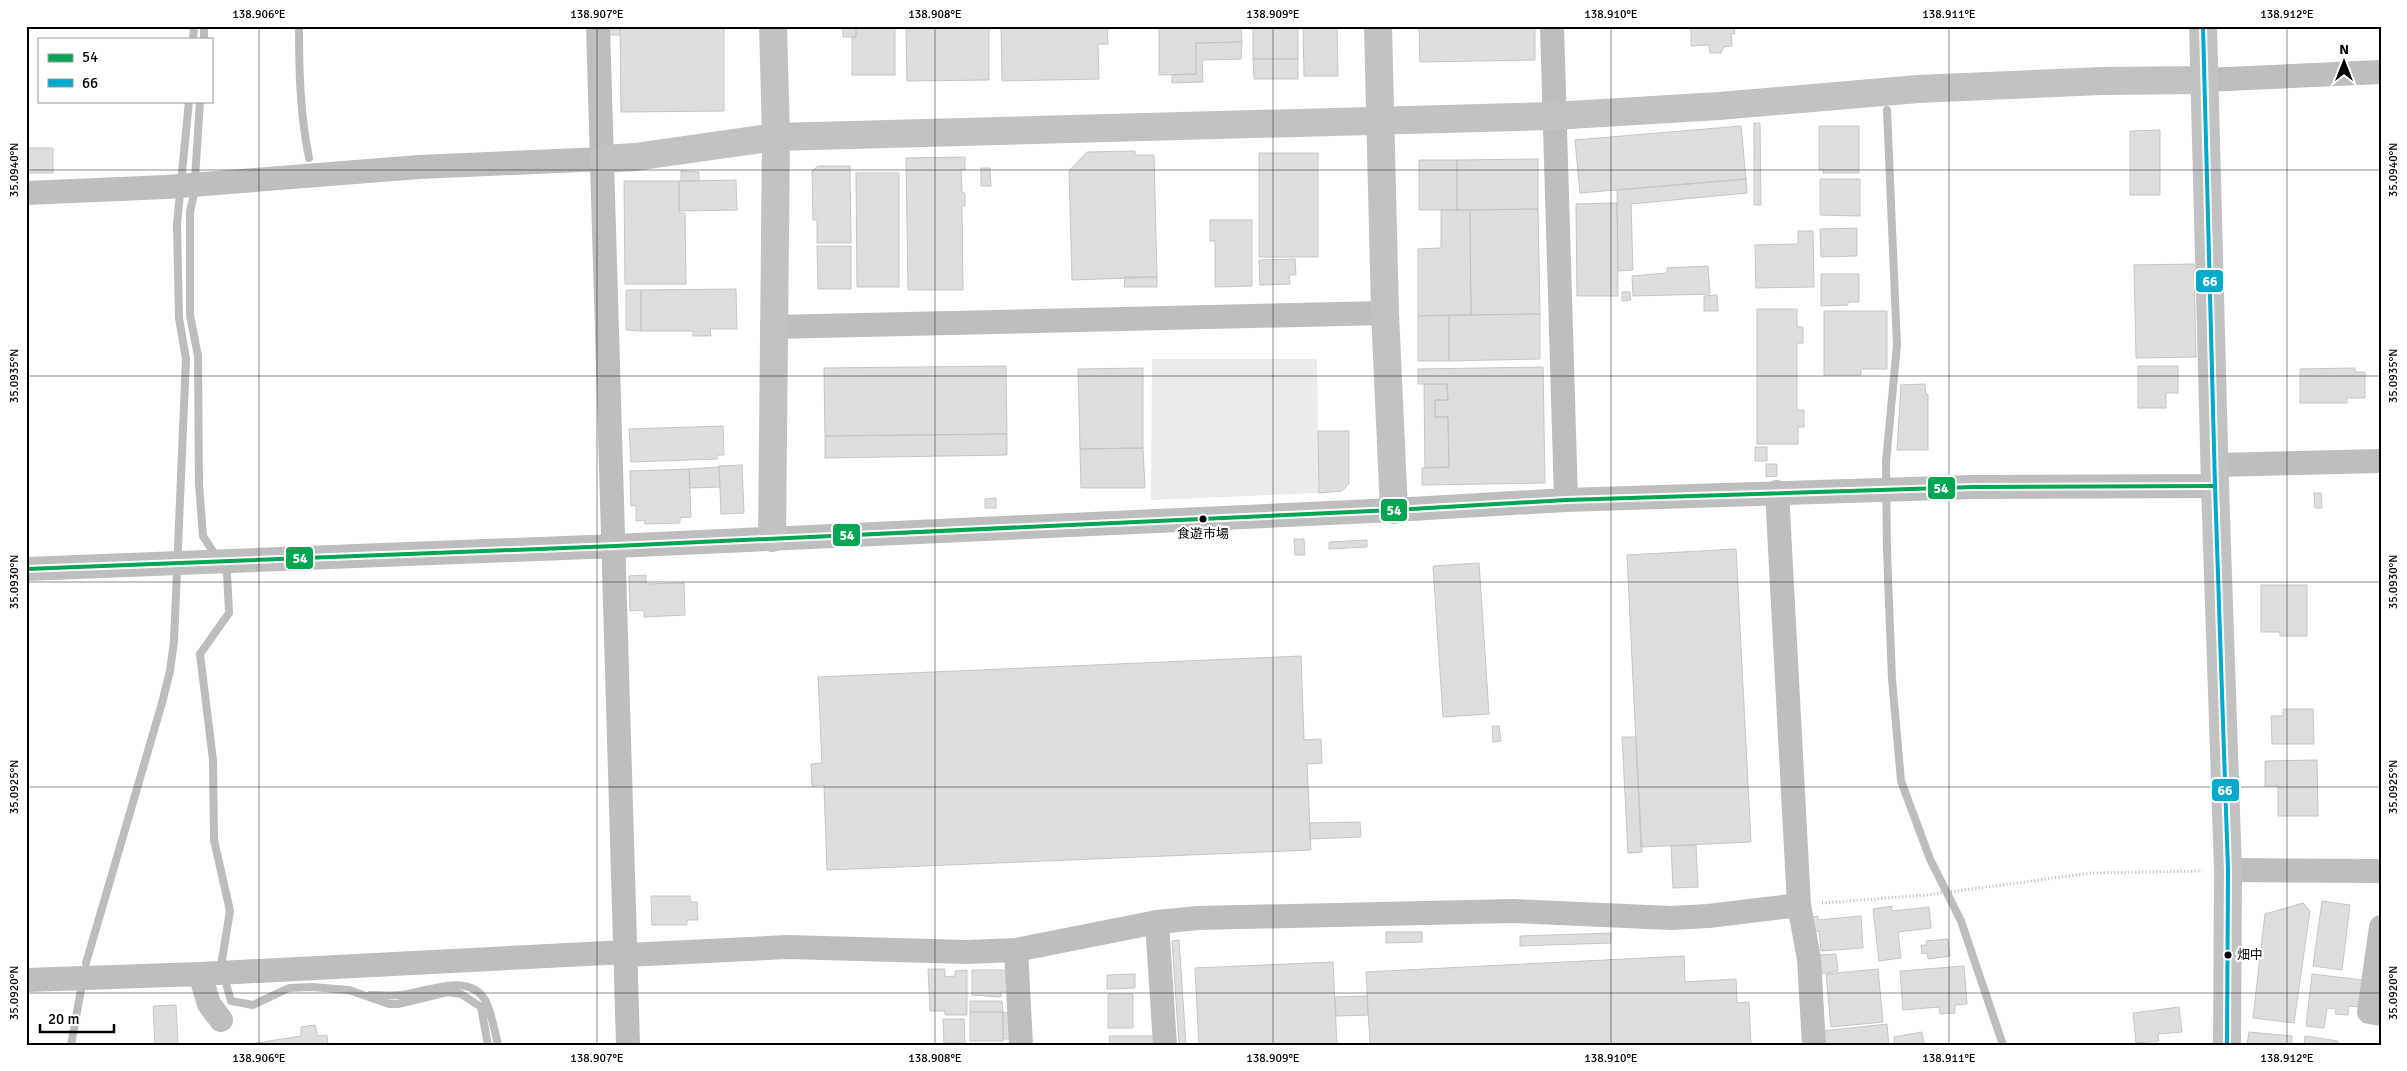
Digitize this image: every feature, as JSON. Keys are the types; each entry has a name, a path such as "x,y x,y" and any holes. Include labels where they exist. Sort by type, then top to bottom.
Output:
{"street":[{"path":"598,26 615,546 628,1045"},
{"path":"772,538 772,327 776,136 773,26"},
{"path":"1378,26 1384,313 1394,510"},
{"path":"1552,26 1553,116 1566,500"},
{"path":"2203,26 2228,870 2227,1045"},
{"path":"26,193 166,187 419,167 635,157 776,136 1380,122 1553,116 1719,106 1918,89 2102,81 2205,80 2381,72"},
{"path":"772,327 1384,313"},
{"path":"26,569 615,546 1394,510 1566,500 2215,476 2381,461"},
{"path":"1777,492 1799,905 1809,959 1814,1045"},
{"path":"2228,870 2381,871"},
{"path":"26,980 796,947 937,951 1016,950 1157,922 1198,918 1513,911 1671,918 1708,916 1799,905"},
{"path":"1157,922 1166,1045"},
{"path":"2381,927 2369,1012 2381,1014"},
{"path":"1016,950 1021,1045"},
{"path":"200,974 209,1004 221,1020"}],"path":[{"path":"1799,905 1926,894 2092,873 2228,870"}],"shaded area":[{"path":"1152,359 1317,359 1319,493 1151,500"}],"building":[{"path":"609,26 620,26 620,35 609,35"},
{"path":"620,26 724,26 724,111 621,112"},
{"path":"843,26 856,26 856,37 843,37"},
{"path":"856,26 895,26 895,75 852,75 852,37 856,37"},
{"path":"906,26 989,26 989,80 907,81"},
{"path":"1001,26 1107,26 1108,44 1098,44 1099,79 1002,81"},
{"path":"1159,26 1241,26 1242,42 1196,43 1196,74 1159,75"},
{"path":"1253,26 1298,26 1298,59 1253,59"},
{"path":"1303,26 1337,26 1338,76 1304,76"},
{"path":"1419,26 1535,26 1535,60 1420,62"},
{"path":"1691,26 1734,26 1735,34 1731,34 1732,46 1724,47 1721,53 1710,53 1709,45 1691,46"},
{"path":"1242,42 1241,59 1202,60 1203,82 1172,83 1172,75 1196,74 1196,43"},
{"path":"1253,59 1298,59 1298,79 1254,79"},
{"path":"1754,123 1760,123 1761,205 1754,205"},
{"path":"1741,126 1746,179 1580,193 1575,140"},
{"path":"1819,126 1859,126 1859,173 1823,173 1823,169 1819,170"},
{"path":"2160,130 2160,195 2130,195 2130,131"},
{"path":"26,148 53,148 53,173 26,173"},
{"path":"1135,151 1135,155 1154,155 1157,277 1072,280 1069,171 1087,152"},
{"path":"1259,153 1318,153 1318,257 1259,257"},
{"path":"965,157 965,170 961,170 962,193 965,193 965,206 962,206 963,290 908,290 906,158"},
{"path":"1538,159 1538,209 1457,210 1457,160"},
{"path":"1419,160 1457,160 1457,210 1419,210"},
{"path":"818,166 850,166 851,243 817,243 817,220 813,220 812,171"},
{"path":"981,168 990,168 991,186 981,186"},
{"path":"681,171 699,172 699,181 681,181"},
{"path":"856,173 899,173 899,287 857,287"},
{"path":"1746,179 1747,193 1631,204 1633,270 1618,271 1617,190"},
{"path":"1820,179 1860,179 1860,216 1820,215"},
{"path":"736,180 737,210 679,211 679,181"},
{"path":"624,181 679,181 679,213 685,213 686,284 625,284"},
{"path":"1617,203 1618,296 1577,296 1576,204"},
{"path":"1538,209 1540,314 1471,315 1470,210"},
{"path":"1441,210 1470,210 1471,315 1418,316 1418,249 1441,248"},
{"path":"1210,220 1252,220 1252,286 1215,287 1215,241 1210,241"},
{"path":"1857,228 1857,256 1821,257 1820,229"},
{"path":"1798,231 1813,231 1814,287 1756,288 1755,245 1798,244"},
{"path":"817,246 851,246 851,289 818,289"},
{"path":"1295,259 1296,275 1289,275 1290,284 1260,285 1259,260"},
{"path":"2194,264 2196,357 2136,358 2134,265"},
{"path":"1708,266 1710,294 1633,296 1632,276 1667,273 1667,268"},
{"path":"1821,274 1859,274 1859,302 1848,302 1848,305 1821,306"},
{"path":"1125,277 1157,277 1157,287 1124,287"},
{"path":"736,289 737,329 710,329 711,336 693,336 693,331 641,331 641,290"},
{"path":"626,290 641,290 641,331 626,330"},
{"path":"1622,292 1630,292 1631,300 1622,301"},
{"path":"1717,295 1718,311 1704,311 1704,296"},
{"path":"1757,309 1797,309 1797,327 1803,327 1803,343 1797,343 1797,410 1804,410 1804,427 1798,427 1798,444 1757,444"},
{"path":"1824,311 1887,311 1887,369 1861,369 1861,375 1824,375"},
{"path":"1540,314 1540,359 1449,361 1449,315"},
{"path":"1449,315 1449,361 1418,361 1418,316"},
{"path":"1006,366 1007,434 825,436 824,368"},
{"path":"2138,366 2178,366 2178,393 2166,393 2166,408 2138,408"},
{"path":"1543,367 1545,483 1422,485 1422,468 1449,467 1448,417 1435,417 1435,400 1448,400 1447,384 1418,384 1418,369"},
{"path":"1143,368 1143,448 1080,449 1078,369"},
{"path":"2355,368 2355,372 2365,372 2365,398 2347,398 2347,403 2300,403 2300,369"},
{"path":"1424,384 1447,384 1448,400 1435,400 1435,417 1448,417 1449,467 1425,468"},
{"path":"1925,384 1926,395 1928,394 1928,450 1897,450 1901,385"},
{"path":"723,426 724,455 717,455 717,459 631,462 629,429"},
{"path":"1318,431 1349,431 1349,484 1342,491 1319,493"},
{"path":"1007,434 1007,455 825,458 825,436"},
{"path":"1755,447 1767,447 1767,461 1755,461"},
{"path":"1143,448 1145,488 1081,488 1080,449"},
{"path":"1766,464 1777,464 1777,476 1766,477"},
{"path":"742,465 744,513 721,514 719,466"},
{"path":"719,467 720,487 690,488 689,469"},
{"path":"689,469 691,517 680,518 680,523 645,524 644,520 636,521 636,505 631,506 630,471"},
{"path":"2314,493 2321,493 2322,508 2315,508"},
{"path":"996,498 996,508 985,508 985,499"},
{"path":"1294,539 1304,539 1305,555 1295,555"},
{"path":"1367,540 1367,547 1329,549 1329,542"},
{"path":"1736,549 1751,842 1641,847 1627,555"},
{"path":"1479,563 1489,714 1443,717 1433,566"},
{"path":"646,575 646,584 684,583 685,615 644,617 644,610 630,611 629,576"},
{"path":"2261,585 2307,585 2307,636 2280,636 2280,632 2261,632"},
{"path":"1301,656 1304,740 1321,739 1322,763 1307,764 1311,850 827,870 824,785 812,786 811,764 822,763 818,677"},
{"path":"2283,709 2313,709 2314,744 2272,744 2271,716 2283,716"},
{"path":"1492,726 1499,726 1501,741 1493,742"},
{"path":"1622,737 1636,737 1642,852 1628,853"},
{"path":"2317,760 2318,816 2278,816 2278,786 2265,786 2265,761"},
{"path":"1360,822 1361,837 1310,839 1309,823"},
{"path":"1696,845 1698,887 1673,888 1671,846"},
{"path":"651,896 690,896 690,902 697,902 698,920 687,920 687,925 652,925"},
{"path":"2322,901 2350,905 2342,970 2313,966"},
{"path":"2303,903 2310,911 2294,1023 2253,1018 2265,914"},
{"path":"1892,906 1892,911 1929,907 1931,928 1898,932 1901,958 1879,961 1873,909"},
{"path":"1818,916 1818,920 1861,916 1863,948 1821,951 1819,931 1815,932 1810,917"},
{"path":"1386,932 1422,932 1422,942 1386,943"},
{"path":"1611,933 1611,943 1520,946 1520,936"},
{"path":"1948,939 1950,956 1928,959 1927,953 1922,954 1921,945 1927,945 1926,941"},
{"path":"1179,940 1186,1045 1179,1045 1172,941"},
{"path":"1836,954 1838,971 1819,974 1817,955"},
{"path":"1684,956 1685,982 1736,979 1737,1003 1749,1002 1751,1045 1370,1045 1366,972"},
{"path":"1333,962 1337,1045 1199,1045 1195,968"},
{"path":"1964,966 1967,1004 1955,1005 1955,1013 1940,1014 1939,1007 1903,1010 1900,971"},
{"path":"928,969 945,969 945,977 955,976 955,971 967,970 967,1015 945,1015 945,1011 930,1011"},
{"path":"1878,969 1883,1022 1831,1027 1826,974"},
{"path":"972,970 1007,970 1007,992 1001,992 1001,997 972,995"},
{"path":"1135,974 1135,988 1107,989 1107,975"},
{"path":"2312,974 2363,980 2360,1007 2349,1006 2348,1015 2335,1014 2336,1009 2327,1008 2324,1028 2306,1026"},
{"path":"1108,994 1133,994 1133,1028 1108,1028"},
{"path":"1367,996 1368,1015 1336,1016 1335,997"},
{"path":"970,1001 1002,1001 1003,1012 970,1012"},
{"path":"176,1005 178,1045 155,1045 153,1006"},
{"path":"2179,1007 2182,1032 2158,1034 2159,1041 2136,1043 2133,1013"},
{"path":"970,1012 1003,1012 1003,1041 970,1041"},
{"path":"1003,1012 1010,1013 1011,1039 1003,1039"},
{"path":"943,1019 964,1019 965,1043 944,1043"},
{"path":"1887,1024 1889,1045 1823,1045 1822,1031"},
{"path":"315,1025 318,1036 327,1035 328,1045 244,1045 301,1036 301,1027"},
{"path":"1922,1032 1924,1045 1895,1045 1894,1037"},
{"path":"2249,1032 2292,1036 2291,1045 2247,1045"},
{"path":"1109,1036 1157,1036 1157,1045 1110,1045"},
{"path":"2305,1036 2338,1041 2338,1045 2304,1045"}],"waterway":[{"path":"193,38 194,26"},
{"path":"204,26 204,38"},
{"path":"299,26 301,92 309,158"},
{"path":"86,963 162,703 170,671 174,641 186,359 179,318 177,224 189,102"},
{"path":"200,102 194,194 190,212 190,315 198,356 199,484 203,536 227,573 229,613 200,654 213,760 214,840 230,911 221,966 231,1001 253,1005 289,988 312,987 349,990 389,1004 398,1004 448,992 461,994 481,1007 488,1045"},
{"path":"1887,110 1897,345 1886,462 1887,551 1892,679 1901,781 1930,859 1961,921 2003,1045"},
{"path":"71,1045 82,984"},
{"path":"370,995 401,995 457,985 468,987 477,991 485,1000 498,1045"}],"transit line":[{"name":"66","path":"2203,26 2215,486 2228,870 2227,1045"},
{"name":"54","path":"26,569 615,546 1394,510 1566,500 1973,487 2215,486"}],"place":[{"name":"食遊市場","path":"1203,519"},
{"name":"畑中","path":"2228,955"}]}
